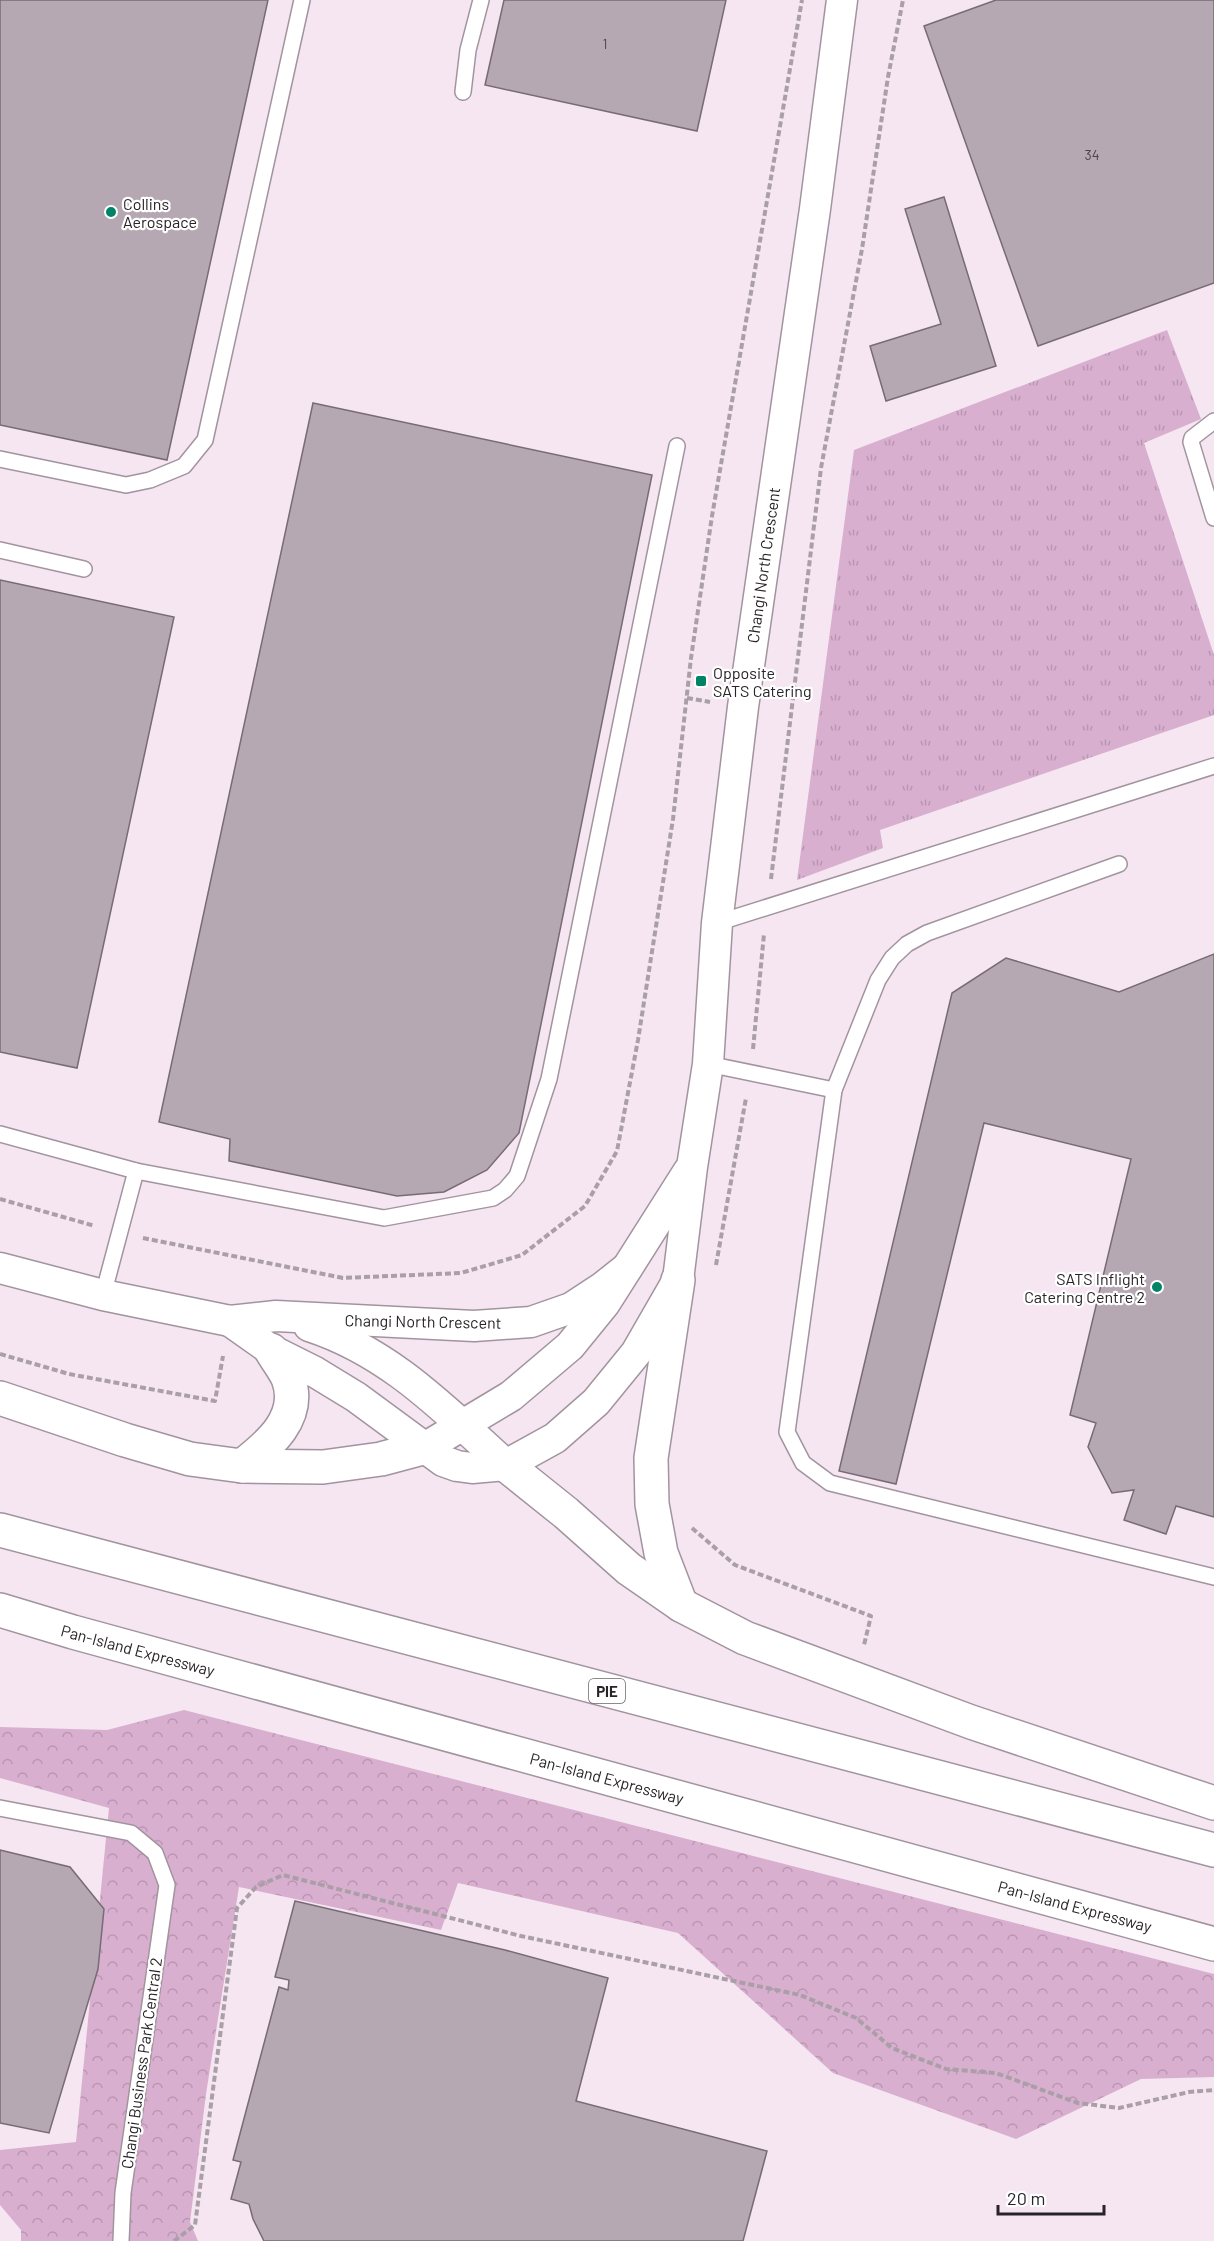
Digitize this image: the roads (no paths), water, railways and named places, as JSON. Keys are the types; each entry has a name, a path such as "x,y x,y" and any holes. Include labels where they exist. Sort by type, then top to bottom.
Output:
{"highway":[{"path":"678,1280 651,1458 652,1504 661,1553 681,1605"},
{"path":"242,1466 266,1448 285,1425 291,1400 288,1379 271,1350"},
{"path":"0,1398 190,1460 242,1466 323,1467 381,1459 426,1447"},
{"path":"506,1465 566,1513 629,1569 681,1605 745,1638 971,1722 1214,1803"},
{"name":"PIE","path":"0,1530 1214,1850"},
{"name":"Pan-Island Expressway","path":"0,1610 73,1632 1214,1944"},
{"path":"0,1634 38,1637 73,1632"}],"street":[{"name":"Changi North Crescent","path":"230,1321 271,1350 326,1378 443,1461 472,1468 506,1465 555,1438 596,1402 636,1353 678,1280 708,1064 717,923 743,707 842,0"},
{"name":"Changi North Crescent","path":"426,1447 511,1396 570,1346 605,1303 692,1167"},
{"name":"Changi North Crescent","path":"0,1268 103,1295 230,1321 276,1316 474,1326 531,1322 571,1308 627,1268"},
{"name":"Changi North Crescent","path":"276,1316 336,1335 378,1356 425,1392 506,1465"}],"lane":[{"path":"0,459 126,485 150,480 184,466 205,440 302,0"},
{"path":"463,92 468,50 481,0"},
{"path":"1214,421 1191,441 1214,518"},
{"path":"0,1134 136,1171 384,1218 493,1198 505,1190 517,1176 549,1079 676,446"},
{"path":"0,550 84,569"},
{"path":"717,923 1214,766"},
{"path":"1119,864 947,925 907,944 892,958 878,980 834,1090 787,1432 803,1463 830,1484 1214,1577"},
{"path":"708,1064 834,1090"},
{"path":"103,1295 136,1171"},
{"name":"Changi Business Park Central 2","path":"0,1808 131,1833 155,1853 167,1885 123,2193 121,2241"}],"place":[{"name":"Collins Aerospace","path":"111,212"},
{"name":"Opposite SATS Catering","path":"701,681"},
{"name":"SATS Inflight Catering Centre 2","path":"1157,1287"}]}
